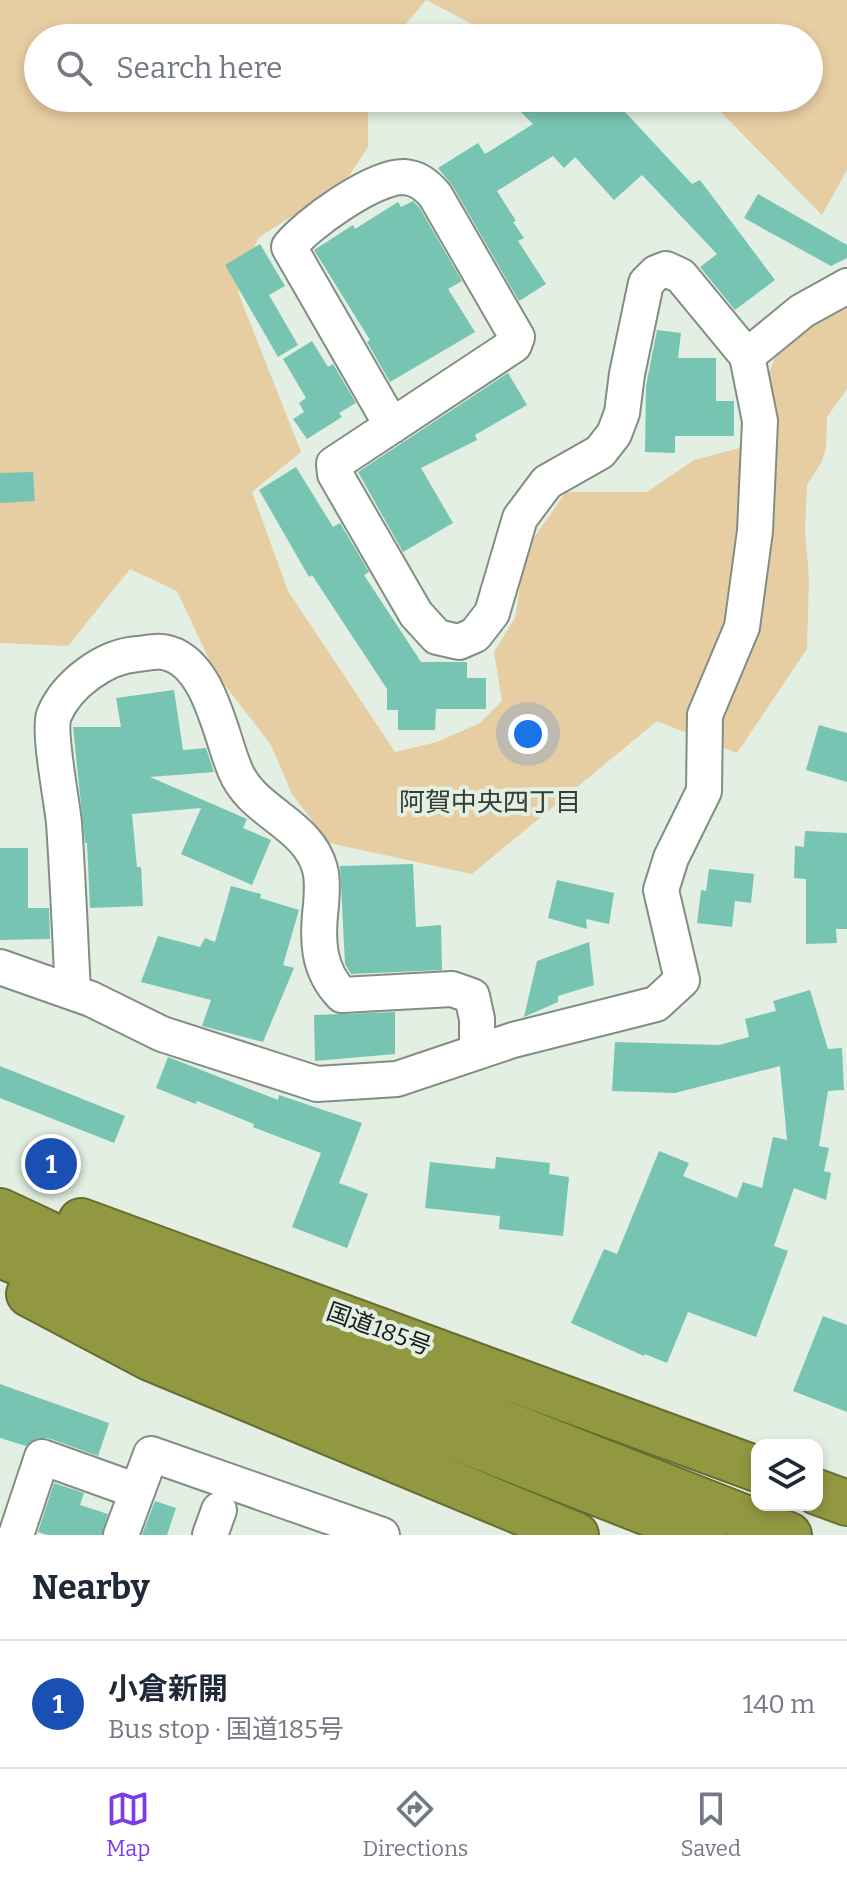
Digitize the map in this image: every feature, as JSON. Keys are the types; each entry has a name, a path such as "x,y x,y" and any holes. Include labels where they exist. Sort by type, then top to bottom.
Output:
{"highway":[{"name":"国道185号","path":"0,1192 751,1467"},
{"path":"0,1211 193,1301 614,1483 704,1535"},
{"path":"0,1255 614,1483 789,1535"},
{"path":"0,1278 150,1358 508,1523 576,1535"},
{"path":"823,1494 847,1503"}],"street":[{"path":"0,967 73,992 162,1034 317,1084 397,1079 513,1040 656,1004 682,980 661,890 671,858 704,791 705,715 742,627 755,531 760,421 747,356 681,276 666,269 656,273 646,283 622,413 614,434 600,452 547,482 520,518 492,613 475,635 459,642 437,637 416,614 335,474 334,464 392,426 514,345 517,337 435,195 424,182 403,177 377,182 296,238 289,247 392,426"},
{"path":"747,356 802,311 847,286"},
{"path":"73,992 53,717 77,683 98,666 128,654 163,652 192,668 213,707 235,772 248,794 305,840 320,868 320,954 328,980 342,995 452,989 472,996 477,1019 477,1052"},
{"path":"121,1535 151,1454 382,1535"},
{"path":"16,1535 42,1457 137,1491"}],"shaded area":[{"path":"0,0 426,0 406,24 24,24 24,112 368,112 368,147 345,182 258,238 238,292 301,452 252,492 288,591 395,752 437,742 480,723 502,701 494,652 515,618 526,549 566,492 647,492 694,460 740,448 777,353 847,301 847,389 827,417 822,461 807,485 807,649 737,753 657,721 472,874 329,843 292,794 271,745 215,672 177,591 130,569 68,646 0,643"},
{"path":"426,0 847,0 847,170 822,215 721,112 823,112 823,24 472,24"}],"building":[{"path":"521,112 625,112 692,184 700,180 775,280 735,310 700,267 717,254 642,175 614,200 575,157 564,168 553,156 497,191 524,238 518,241 546,284 519,301 452,185 438,168 478,143 485,154 533,124"},
{"path":"758,194 847,245 847,258 831,266 744,218"},
{"path":"413,201 462,281 448,289 475,332 390,382 367,342 370,340 314,250 398,202 401,207"},
{"path":"260,244 285,286 269,295 298,345 278,357 225,265"},
{"path":"657,330 681,333 678,358 716,358 716,401 734,401 734,436 675,436 675,453 645,452 646,386"},
{"path":"312,341 328,367 333,364 356,403 339,413 342,417 307,439 293,419 304,412 299,403 306,398 283,359"},
{"path":"508,373 527,405 475,435 477,440 421,468 453,523 403,552 358,472"},
{"path":"296,467 333,527 340,523 369,572 364,575 421,662 467,662 467,678 486,678 486,709 436,709 435,730 398,730 398,710 387,710 387,689 312,575 309,577 259,490"},
{"path":"33,472 35,501 0,503 0,473"},
{"path":"174,690 183,750 206,748 214,772 150,777 247,819 243,828 271,840 252,885 181,854 201,808 132,814 137,867 141,867 143,906 90,908 87,843 73,727 121,727 116,698"},
{"path":"819,725 847,733 847,782 806,770"},
{"path":"805,831 847,833 847,929 836,929 837,943 806,944 806,879 794,878 795,846 804,847"},
{"path":"0,848 28,848 28,908 49,908 50,939 0,940"},
{"path":"413,864 416,927 441,925 442,970 351,974 345,964 340,866"},
{"path":"709,869 754,874 751,903 735,901 732,927 697,923 701,890 706,891"},
{"path":"557,880 614,893 609,924 586,919 587,929 548,918"},
{"path":"231,886 261,894 260,898 299,910 283,965 294,968 263,1042 202,1026 211,1000 141,982 158,936 200,947 205,938 215,942"},
{"path":"589,942 594,985 558,996 558,1002 524,1017 537,961"},
{"path":"810,990 828,1049 842,1048 844,1090 828,1091 819,1146 829,1148 824,1171 831,1173 826,1200 794,1188 774,1246 788,1251 756,1337 688,1312 667,1363 571,1323 604,1249 617,1254 659,1151 689,1163 683,1176 737,1198 743,1182 762,1188 773,1137 787,1140 780,1066 675,1093 612,1091 615,1042 719,1045 749,1037 745,1019 776,1011 773,1001"},
{"path":"395,1012 395,1054 315,1061 314,1015"},
{"path":"168,1057 278,1100 279,1095 362,1123 339,1183 368,1194 347,1248 292,1227 321,1153 197,1101 196,1104 156,1088"},
{"path":"0,1066 125,1116 114,1143 0,1098"},
{"path":"496,1157 550,1163 549,1174 569,1177 563,1236 499,1229 500,1216 425,1208 430,1162 495,1169"},
{"path":"823,1316 847,1325 847,1412 793,1391"},
{"path":"0,1384 109,1423 98,1456 48,1438 38,1438 26,1446 0,1438"},
{"path":"54,1483 84,1493 80,1505 108,1514 102,1535 48,1535 38,1532"},
{"path":"155,1501 176,1508 167,1535 142,1535"}],"place":[{"name":"小倉新開","path":"51,1164"}],"district":[{"name":"阿賀中央四丁目","path":"490,802"}]}
